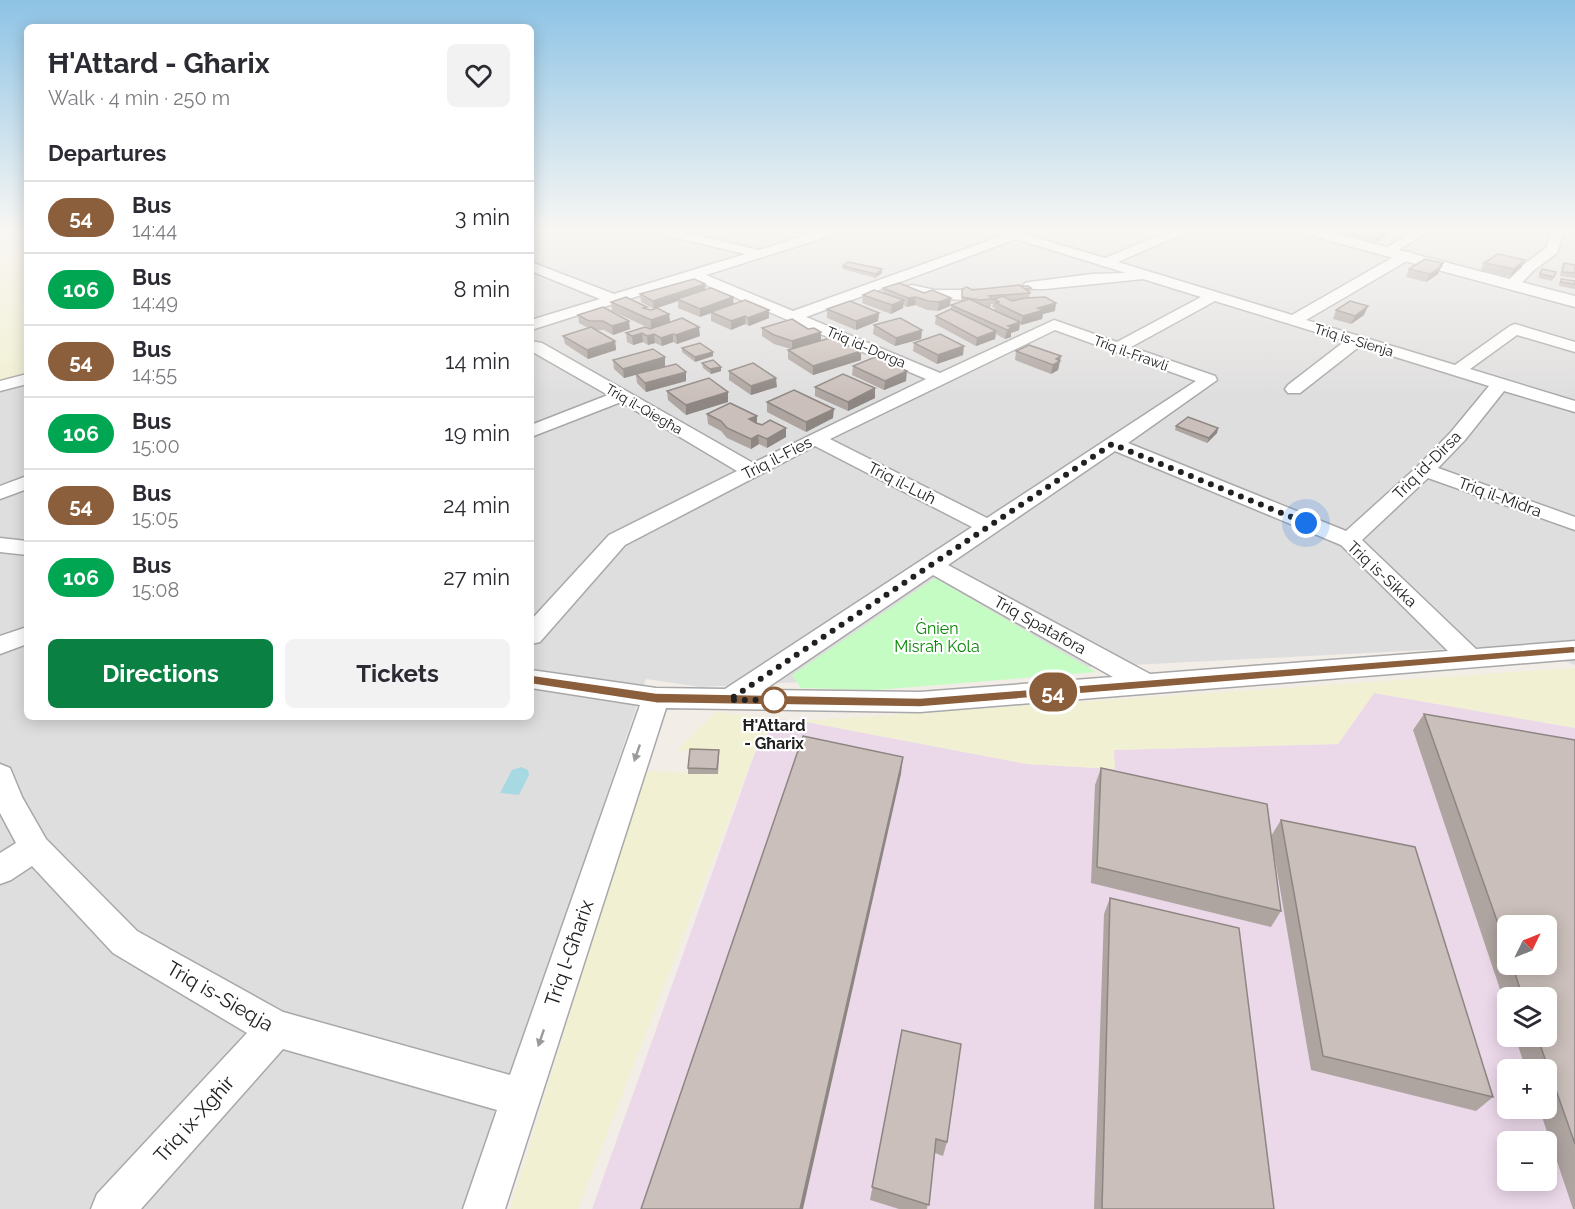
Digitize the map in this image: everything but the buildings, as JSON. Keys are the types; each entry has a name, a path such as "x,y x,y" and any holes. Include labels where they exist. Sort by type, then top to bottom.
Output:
{"street":[{"path":"579,285 613,299"},
{"path":"535,324 656,285"},
{"name":"Triq id-Dorga","path":"720,285 940,379"},
{"path":"795,316 878,285"},
{"path":"902,285 924,294 981,294"},
{"path":"1030,286 1041,285"},
{"name":"Triq is-Sienja","path":"1184,285 1356,341 1575,407"},
{"path":"1293,321 1354,285"},
{"path":"1514,285 1575,302"},
{"path":"1118,348 1215,295"},
{"name":"Triq il-Frawli","path":"1054,325 1209,380 1112,444"},
{"name":"Triq il-Fies","path":"534,633 617,540 815,438 1054,325"},
{"path":"1457,371 1515,329 1575,347"},
{"path":"1294,389 1356,341"},
{"name":"Triq il-Qiegħa","path":"534,347 752,471"},
{"path":"0,386 24,379"},
{"name":"Triq id-Dirsa","path":"1349,540 1425,470 1458,436 1500,384"},
{"path":"534,430 621,396"},
{"name":"Triq il-Luħ","path":"815,438 988,527"},
{"path":"729,700 1112,444"},
{"name":"Triq is-Sikka","path":"1112,444 1349,540 1470,659"},
{"name":"Triq il-Midra","path":"1425,470 1575,524"},
{"path":"0,493 24,481"},
{"path":"0,545 24,548"},
{"name":"Triq Spatafora","path":"932,565 1148,685"},
{"path":"0,645 24,636"},
{"path":"534,679 656,698 920,702 1575,650"},
{"name":"Triq l-Għarix","path":"484,1209 656,698"},
{"name":"Triq is-Sieqja","path":"0,776 8,800 35,848 125,942 276,1029 520,1098"},
{"path":"0,870 35,848"},
{"name":"Triq ix-Xgħir","path":"112,1209 276,1029"}],"shaded area":[{"path":"534,285 1575,285 1575,665 1524,645 701,687 646,679 466,1209 0,1209 0,392 24,386 24,720 534,720"},
{"path":"1374,693 1575,728 1575,1209 592,1209 762,733 778,719 801,721 1027,764 1115,769 1113,750 1338,744"}],"green space":[{"path":"0,285 24,285 24,375 0,381"},
{"name":"Ġnien Misraħ Kola","path":"935,578 1096,672 876,690 801,688 792,675"},
{"path":"1575,668 1575,728 1374,693 1338,744 1114,750 1115,769 1027,764 801,721"},
{"path":"716,712 778,719 754,754 578,1209 510,1209 641,781 649,771 718,774 719,755 677,750"}],"water":[{"path":"521,767 528,770 529,775 519,795 500,793 512,770"}],"bus line":[{"name":"54","path":"534,679 656,698 920,702 1575,650"}],"place":[{"name":"Ħ'Attard - Għarix","path":"774,700"}],"route":[{"path":"774,700 781,700 729,700 1112,444 1306,523"}]}
